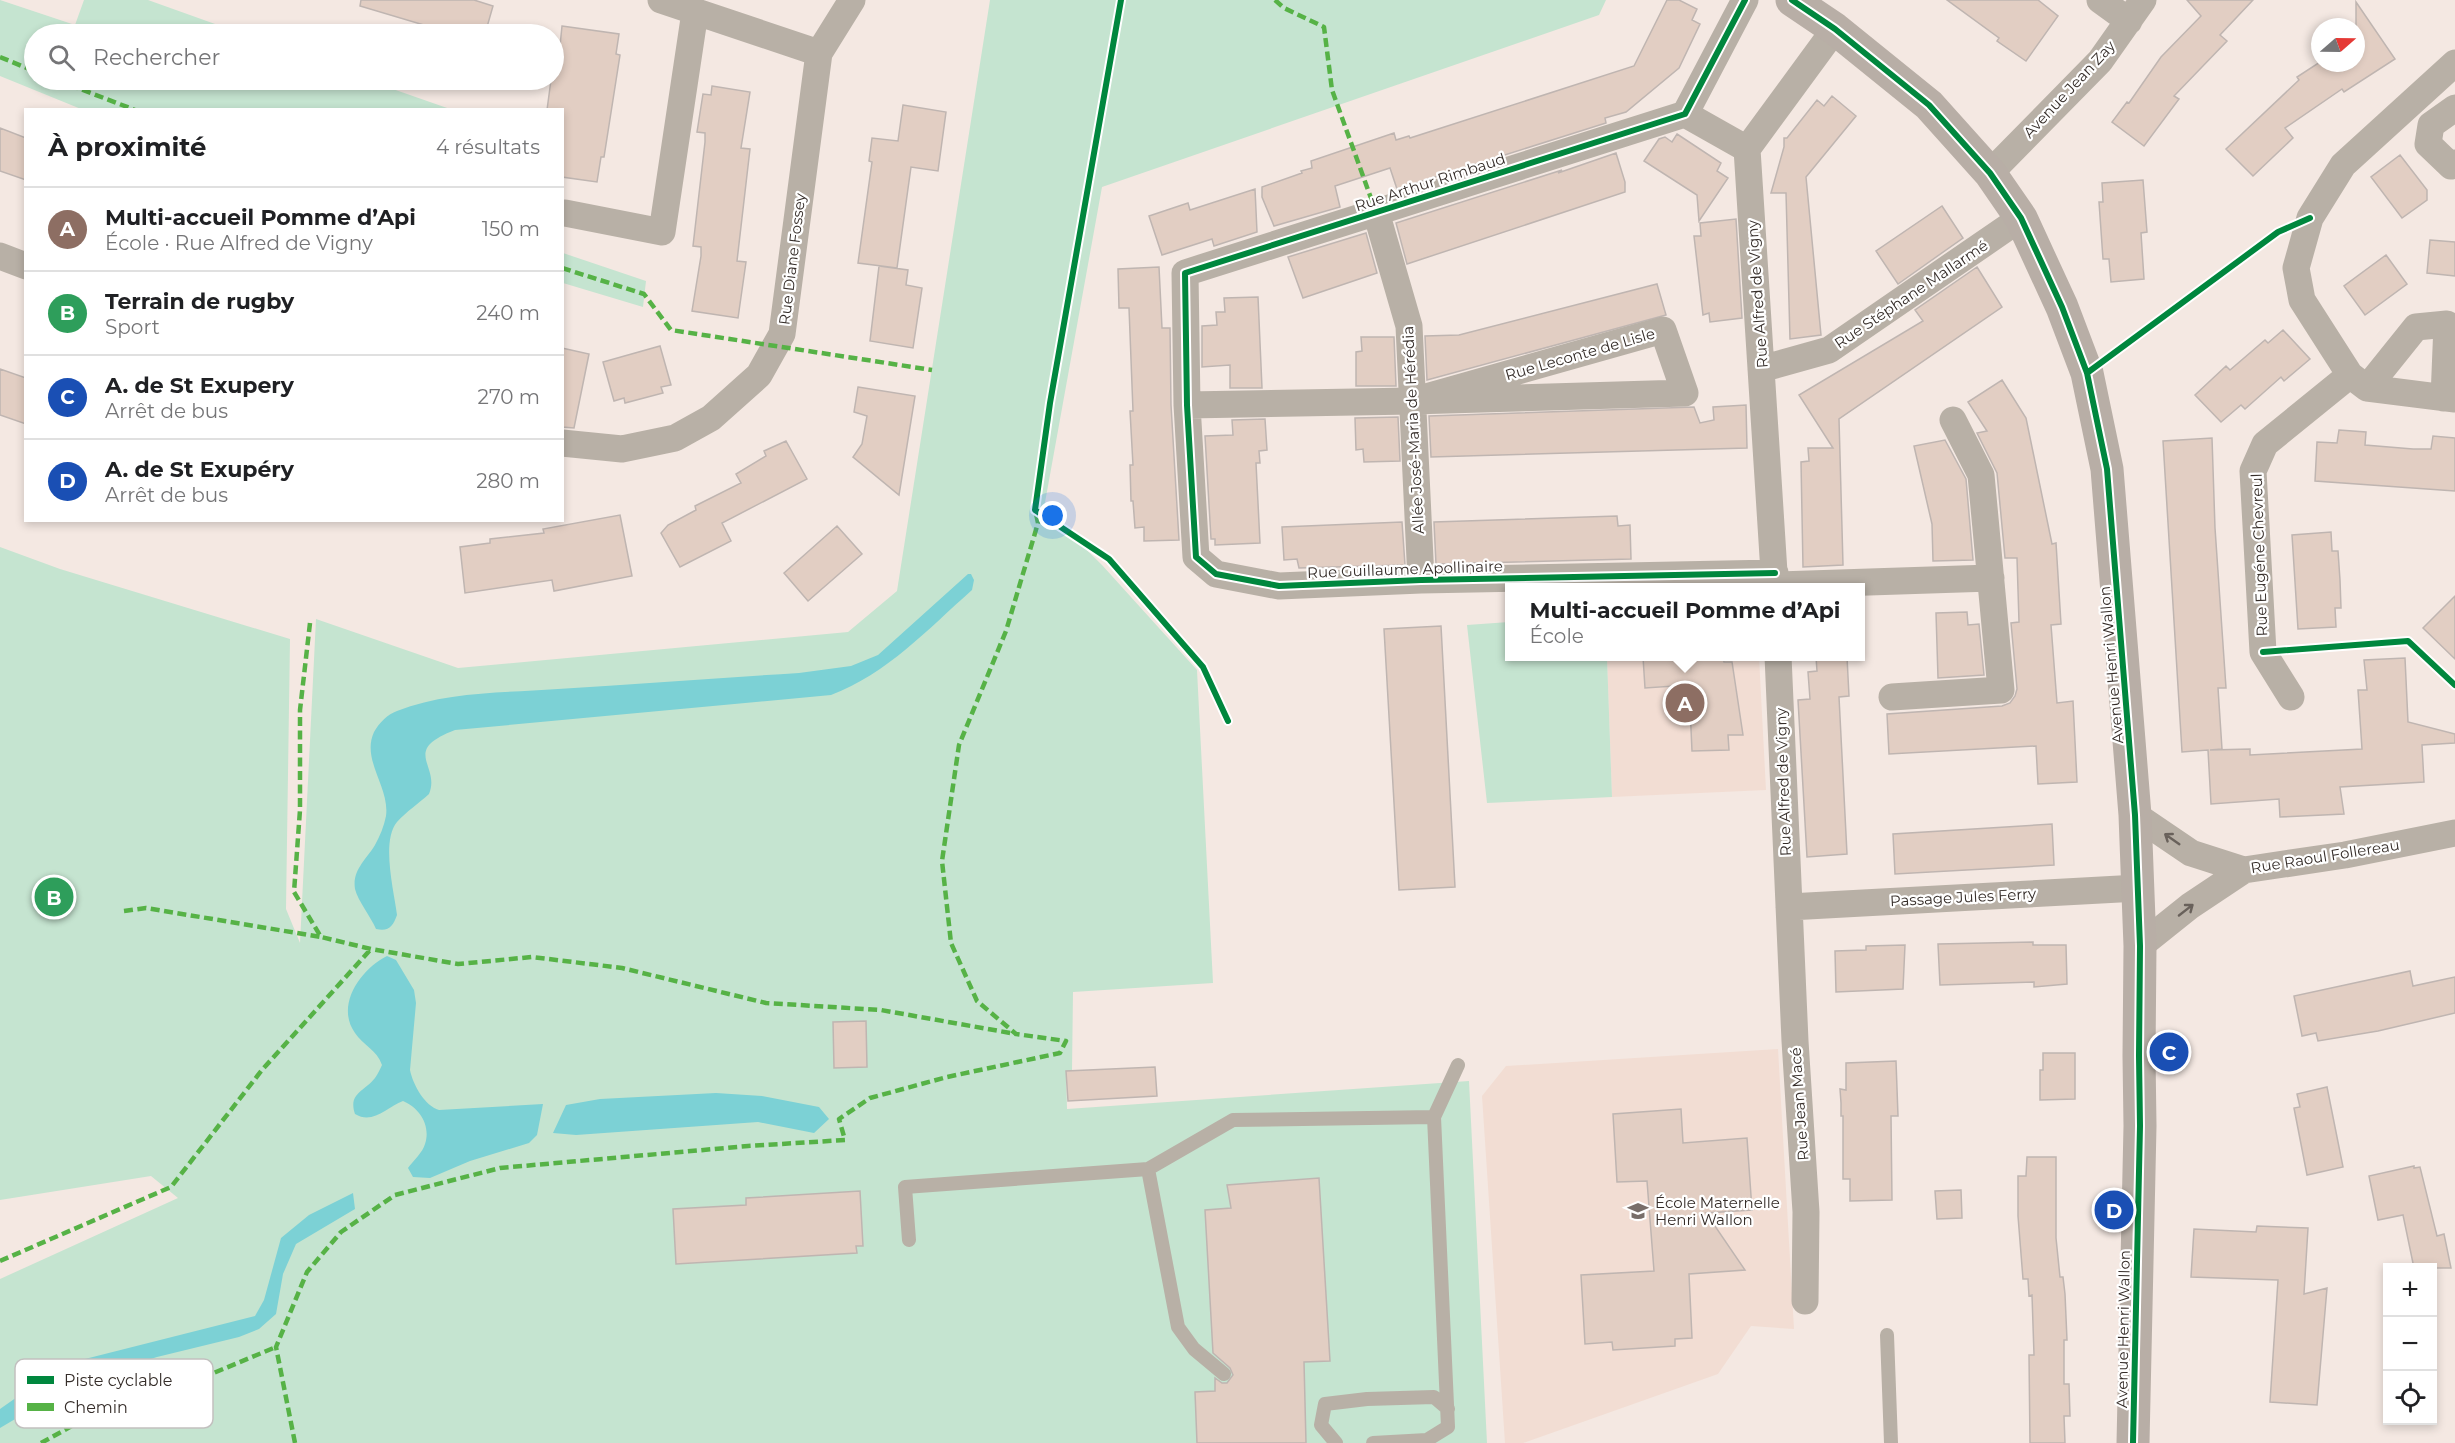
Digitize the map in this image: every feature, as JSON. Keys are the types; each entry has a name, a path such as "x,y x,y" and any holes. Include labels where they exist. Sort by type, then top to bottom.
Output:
{"street":[{"path":"661,0 819,53"},
{"name":"Rue Diane Fossey","path":"564,443 622,449 675,438 711,418 759,375 782,334 819,53 852,0"},
{"path":"1745,0 1685,114 1747,148 1835,29"},
{"name":"Avenue Henri Wallon","path":"1792,0 1835,29 1929,105 1990,173 2021,218 2062,307 2087,373 2107,468 2135,815 2140,946 2140,1126 2133,1443"},
{"path":"2100,0 2136,10"},
{"name":"Avenue Jean Zay","path":"1990,173 2100,61 2136,10"},
{"path":"565,213 662,232 695,12"},
{"path":"2449,398 2359,382 2302,300 2296,268 2310,218 2343,165 2455,63"},
{"path":"2455,108 2431,124 2428,144 2451,166 2455,163"},
{"name":"Rue Arthur Rimbaud","path":"1187,405 1185,273 1685,114"},
{"name":"Rue Alfred de Vigny","path":"1747,148 1775,582"},
{"name":"Allée José-Maria de Hérédia","path":"1376,212 1408,326 1421,580"},
{"name":"Rue Stéphane Mallarmé","path":"1761,369 1829,350 2021,218"},
{"path":"0,256 24,265"},
{"name":"Rue Eugéne Chevreul","path":"2291,697 2263,652 2253,471 2265,444 2359,382 2416,327 2447,324 2449,398"},
{"name":"Rue Leconte de Lisle","path":"1187,405 1412,401 1685,393 1663,330 1412,401"},
{"name":"Rue Guillaume Apollinaire","path":"1187,405 1196,557 1216,574 1279,586 1421,580 1775,582 1991,578"},
{"path":"1892,697 2001,690 1981,475 1953,420"},
{"name":"Rue Alfred de Vigny","path":"1778,661 1789,907"},
{"name":"Rue Raoul Follereau","path":"2135,815 2191,852 2244,870 2345,855 2455,833"},
{"path":"2140,946 2190,906 2244,870"},
{"name":"Passage Jules Ferry","path":"1789,907 2138,888"},
{"name":"Rue Jean Macé","path":"1789,907 1794,1041 1806,1212 1805,1301"}],"lane":[{"path":"1373,1443 1428,1440 1448,1427 1434,1117 1458,1065"},
{"path":"909,1240 905,1187 1148,1169 1233,1120 1434,1117"},
{"path":"1148,1169 1178,1327 1194,1349 1224,1374"},
{"path":"1887,1335 1891,1443"},
{"path":"1336,1443 1321,1425 1325,1404 1367,1399 1434,1397 1448,1409"}],"shaded area":[{"path":"1607,661 1759,661 1766,790 1612,797"},
{"name":"École Maternelle Henri Wallon","path":"1778,1049 1794,1329 1751,1326 1718,1374 1523,1443 1505,1443 1482,1096 1506,1066"}],"green space":[{"path":"0,0 72,24 24,24 24,86 0,76"},
{"path":"84,0 148,0 215,24 75,24"},
{"path":"990,0 1606,0 1599,15 1102,187 1044,508 1102,565 1197,670 1213,983 1073,992 1072,1071 1066,1071 1067,1109 1469,1081 1487,1443 0,1443 0,1279 178,1198 151,1176 0,1200 0,547 60,569 290,639 286,909 300,943 316,619 458,668 848,632 897,591"},
{"path":"34,90 396,90 447,108 79,108"},
{"path":"564,253 646,281 643,307 564,283"},
{"path":"1505,622 1505,661 1607,661 1612,797 1487,803 1467,625"}],"water":[{"path":"968,574 971,574 974,580 972,590 923,635 889,663 831,695 455,730 439,738 429,745 426,752 431,784 429,794 401,818 392,830 389,853 397,915 390,927 384,930 376,929 357,894 355,882 360,866 379,838 386,816 384,795 373,763 371,742 376,729 390,714 416,704 456,696 799,673 851,666 878,655"},
{"path":"387,956 396,960 414,990 416,1003 410,1070 424,1100 439,1110 543,1104 537,1135 529,1143 470,1161 430,1178 413,1177 408,1168 422,1150 426,1137 425,1124 419,1113 403,1101 374,1116 362,1117 355,1114 353,1107 355,1097 371,1083 382,1065 377,1055 355,1033 348,1011 349,1000 360,979 377,962"},
{"path":"716,1093 762,1096 819,1107 829,1119 814,1133 758,1122 576,1135 553,1133 566,1105 600,1099"},
{"path":"353,1193 355,1209 296,1244 283,1274 276,1314 259,1329 239,1337 151,1359 85,1359 255,1316 264,1300 281,1238 309,1215"},
{"path":"15,1398 15,1419 0,1428 0,1409"}],"building":[{"path":"361,0 474,0 493,6 488,24 420,24 360,6"},
{"path":"1667,0 1679,0 1697,9 1692,20 1700,24 1679,68 1626,112 1605,118 1606,123 1397,189 1390,168 1335,186 1340,207 1274,226 1262,197 1262,187 1312,168 1311,161 1394,133 1396,140 1409,136 1410,138 1634,66"},
{"path":"1947,0 2038,0 2058,16 2026,61 1997,41 1999,38"},
{"path":"2187,0 2253,0 2220,35 2227,41 2174,96 2179,99 2144,146 2112,122 2127,102 2129,103 2161,57 2201,16"},
{"path":"2356,2 2395,59 2344,92 2342,89 2285,128 2293,138 2253,176 2226,149 2299,80 2297,77 2311,68 2311,72 2365,72 2365,18 2356,18"},
{"path":"564,26 619,34 616,54 620,55 604,157 601,157 597,182 564,177 564,108 547,108 550,90 564,90"},
{"path":"712,86 750,92 741,148 750,149 737,261 746,262 738,318 692,311 701,256 701,247 693,246 705,142 705,133 697,132 703,94 711,95"},
{"path":"1832,96 1856,116 1806,177 1821,335 1790,339 1786,193 1771,193 1784,147 1784,138 1787,138 1817,100 1824,106"},
{"path":"903,105 946,112 938,171 911,167 897,268 858,263 872,162 869,161 872,138 898,141"},
{"path":"0,128 24,137 24,179 0,171"},
{"path":"1677,134 1721,163 1717,171 1728,178 1699,221 1697,195 1644,161 1659,139 1665,137 1672,142"},
{"path":"1616,153 1625,182 1625,192 1407,264 1396,223"},
{"path":"2400,155 2427,190 2427,200 2402,218 2371,177"},
{"path":"2143,180 2147,232 2141,233 2144,279 2111,282 2109,259 2103,259 2099,202 2103,202 2102,183"},
{"path":"1255,189 1257,232 1214,246 1212,239 1162,255 1149,216 1188,203 1190,210"},
{"path":"1942,206 1963,238 1898,284 1876,251"},
{"path":"1736,219 1742,318 1710,322 1709,313 1703,315 1694,236 1701,236 1700,223"},
{"path":"1366,233 1377,273 1303,298 1288,257"},
{"path":"2430,240 2455,242 2455,276 2427,273"},
{"path":"2386,255 2407,284 2365,315 2344,286"},
{"path":"879,266 908,270 906,285 922,288 913,348 870,341"},
{"path":"1159,267 1162,328 1170,328 1171,405 1179,540 1144,541 1144,527 1135,528 1133,501 1131,501 1130,465 1133,465 1130,411 1133,411 1129,308 1119,308 1118,269"},
{"path":"1977,267 2002,307 1839,419 1843,565 1803,567 1801,462 1809,461 1808,448 1833,448 1799,395 1923,321 1915,310"},
{"path":"1657,284 1666,315 1427,380 1425,336 1459,335"},
{"path":"1258,297 1262,388 1230,388 1230,365 1202,367 1202,326 1217,325 1216,312 1225,312 1224,298"},
{"path":"2283,330 2310,359 2284,381 2281,377 2245,409 2241,405 2221,422 2195,395 2226,366 2230,370 2265,340 2268,343"},
{"path":"1361,337 1394,337 1396,386 1356,386 1356,352 1362,351"},
{"path":"660,346 671,385 661,387 663,393 625,403 624,398 614,401 603,362"},
{"path":"564,348 589,354 574,428 564,427"},
{"path":"0,369 24,377 24,423 0,415"},
{"path":"2002,380 2026,418 2052,544 2056,543 2061,624 2051,625 2057,703 2073,701 2077,782 2038,784 2036,746 1889,754 1887,714 2002,706 2010,703 2015,696 2017,689 2011,623 2019,622 2017,558 2005,558 1997,473 1977,433 1987,431 1968,402"},
{"path":"858,387 915,396 899,495 853,457 862,444 867,416 854,412"},
{"path":"1746,405 1747,448 1431,457 1429,416 1694,407 1700,423 1714,420 1713,407"},
{"path":"1398,417 1400,461 1364,462 1363,449 1356,450 1355,418"},
{"path":"1265,419 1267,450 1259,451 1260,463 1256,463 1260,543 1215,545 1215,539 1211,539 1205,436 1233,435 1232,420"},
{"path":"2339,430 2366,432 2365,445 2413,449 2431,449 2433,436 2455,438 2455,491 2315,481 2317,442 2337,443"},
{"path":"2212,438 2215,528 2226,688 2218,688 2222,749 2210,750 2250,749 2250,755 2362,749 2358,690 2367,690 2364,660 2405,658 2408,722 2455,734 2455,743 2422,745 2424,782 2340,787 2344,814 2280,817 2279,799 2211,804 2208,750 2182,752 2163,441"},
{"path":"1945,440 1966,479 1973,560 1933,561 1932,524 1914,446"},
{"path":"786,441 807,479 722,523 731,541 680,567 661,533 668,525 696,510 695,506 741,483 736,474 766,456 764,451"},
{"path":"620,515 632,576 554,591 552,580 465,593 460,547 490,543 490,539 544,533 543,529"},
{"path":"1617,516 1618,526 1630,525 1631,559 1436,564 1434,522"},
{"path":"1402,522 1405,565 1299,568 1297,559 1284,560 1282,527"},
{"path":"837,526 862,554 808,601 784,573"},
{"path":"2331,532 2332,551 2338,551 2340,580 2341,608 2335,608 2336,627 2298,629 2292,535"},
{"path":"2455,596 2455,659 2423,628"},
{"path":"1967,612 1968,625 1979,624 1984,675 1938,678 1936,613"},
{"path":"1441,626 1455,887 1399,890 1384,629"},
{"path":"1643,661 1732,662 1743,735 1728,735 1729,750 1692,751 1689,685 1645,688"},
{"path":"1816,661 1847,661 1849,696 1839,697 1847,854 1807,857 1798,700 1810,699 1808,672 1817,671"},
{"path":"2052,824 2054,865 1895,874 1893,834"},
{"path":"2033,942 2033,945 2066,945 2067,984 2034,987 2034,982 1940,985 1938,944"},
{"path":"1905,945 1903,989 1836,992 1835,951 1866,950 1866,946"},
{"path":"2410,971 2413,986 2455,977 2455,1013 2378,1031 2318,1041 2316,1033 2302,1036 2294,996"},
{"path":"866,1021 867,1067 834,1068 833,1022"},
{"path":"2043,1053 2075,1053 2075,1099 2040,1100 2040,1070 2043,1070"},
{"path":"1896,1061 1898,1116 1891,1116 1892,1200 1850,1201 1850,1179 1843,1179 1843,1116 1841,1116 1840,1089 1846,1090 1846,1063"},
{"path":"1155,1067 1157,1096 1068,1101 1066,1071"},
{"path":"2327,1087 2343,1167 2307,1175 2294,1108 2300,1107 2297,1094"},
{"name":"École Maternelle Henri Wallon","path":"1681,1109 1683,1143 1747,1138 1752,1210 1706,1213 1745,1270 1689,1274 1692,1338 1675,1339 1675,1346 1613,1350 1612,1342 1585,1344 1581,1275 1654,1271 1647,1181 1617,1182 1613,1114"},
{"path":"2027,1157 2056,1157 2056,1238 2060,1277 2063,1277 2065,1294 2067,1340 2064,1340 2064,1384 2069,1384 2070,1416 2064,1416 2065,1443 2030,1443 2029,1355 2034,1355 2032,1295 2029,1296 2028,1279 2023,1279 2018,1216 2018,1176 2026,1176"},
{"path":"2414,1166 2414,1168 2420,1167 2437,1236 2444,1234 2451,1268 2437,1268 2437,1263 2413,1263 2403,1215 2378,1220 2369,1176"},
{"path":"1319,1178 1330,1361 1304,1362 1306,1443 1197,1443 1195,1392 1215,1391 1215,1378 1222,1383 1227,1383 1233,1375 1230,1368 1213,1353 1205,1210 1231,1208 1227,1185"},
{"path":"1961,1190 1962,1218 1937,1219 1935,1191"},
{"path":"860,1191 863,1246 856,1246 857,1253 676,1264 673,1209 746,1205 746,1198"},
{"path":"2257,1226 2308,1228 2304,1294 2327,1288 2317,1405 2270,1402 2278,1280 2191,1277 2194,1229 2256,1232"}],"marked path":[{"path":"1275,0 1284,8 1324,27 1332,90 1376,212"},
{"path":"0,57 24,67"},
{"path":"83,90 130,108"},
{"path":"564,269 644,294 671,330 932,370"},
{"path":"295,1443 276,1347 307,1272 341,1232 395,1195 500,1168 748,1146 845,1140 839,1119 870,1098 947,1077 1060,1053 1066,1041 1016,1034 977,1001 951,943 942,861 959,745 1006,631 1038,523 1035,509"},
{"path":"310,623 300,710 300,810 294,892 321,937 371,949 458,964 532,957 622,968 766,1003 881,1010 1016,1034"},
{"path":"124,911 146,908 321,937"},
{"path":"0,1261 171,1187 262,1070 371,949"},
{"path":"213,1373 276,1347"},
{"path":"41,1443 68,1428"}],"cycle path":[{"path":"1121,0 1050,403 1035,510 1109,559 1203,667 1228,721"},
{"path":"1745,0 1685,114 1185,273 1187,405 1196,557 1216,574 1279,586 1421,580 1775,573"},
{"path":"1792,0 1835,29 1929,105 1990,173 2021,218 2062,307 2087,373 2107,469 2135,815 2140,946 2140,1126 2133,1443"},
{"path":"2087,373 2278,232 2310,218"},
{"path":"2263,652 2408,641 2455,685"}],"place":[{"name":"Multi-accueil Pomme d’Api","path":"1685,703"},
{"name":"Terrain de rugby","path":"54,897"},
{"name":"A. de St Exupery","path":"2169,1052"},
{"name":"A. de St Exupéry","path":"2114,1210"},
{"name":"École Maternelle Henri Wallon","path":"1638,1211"}]}
